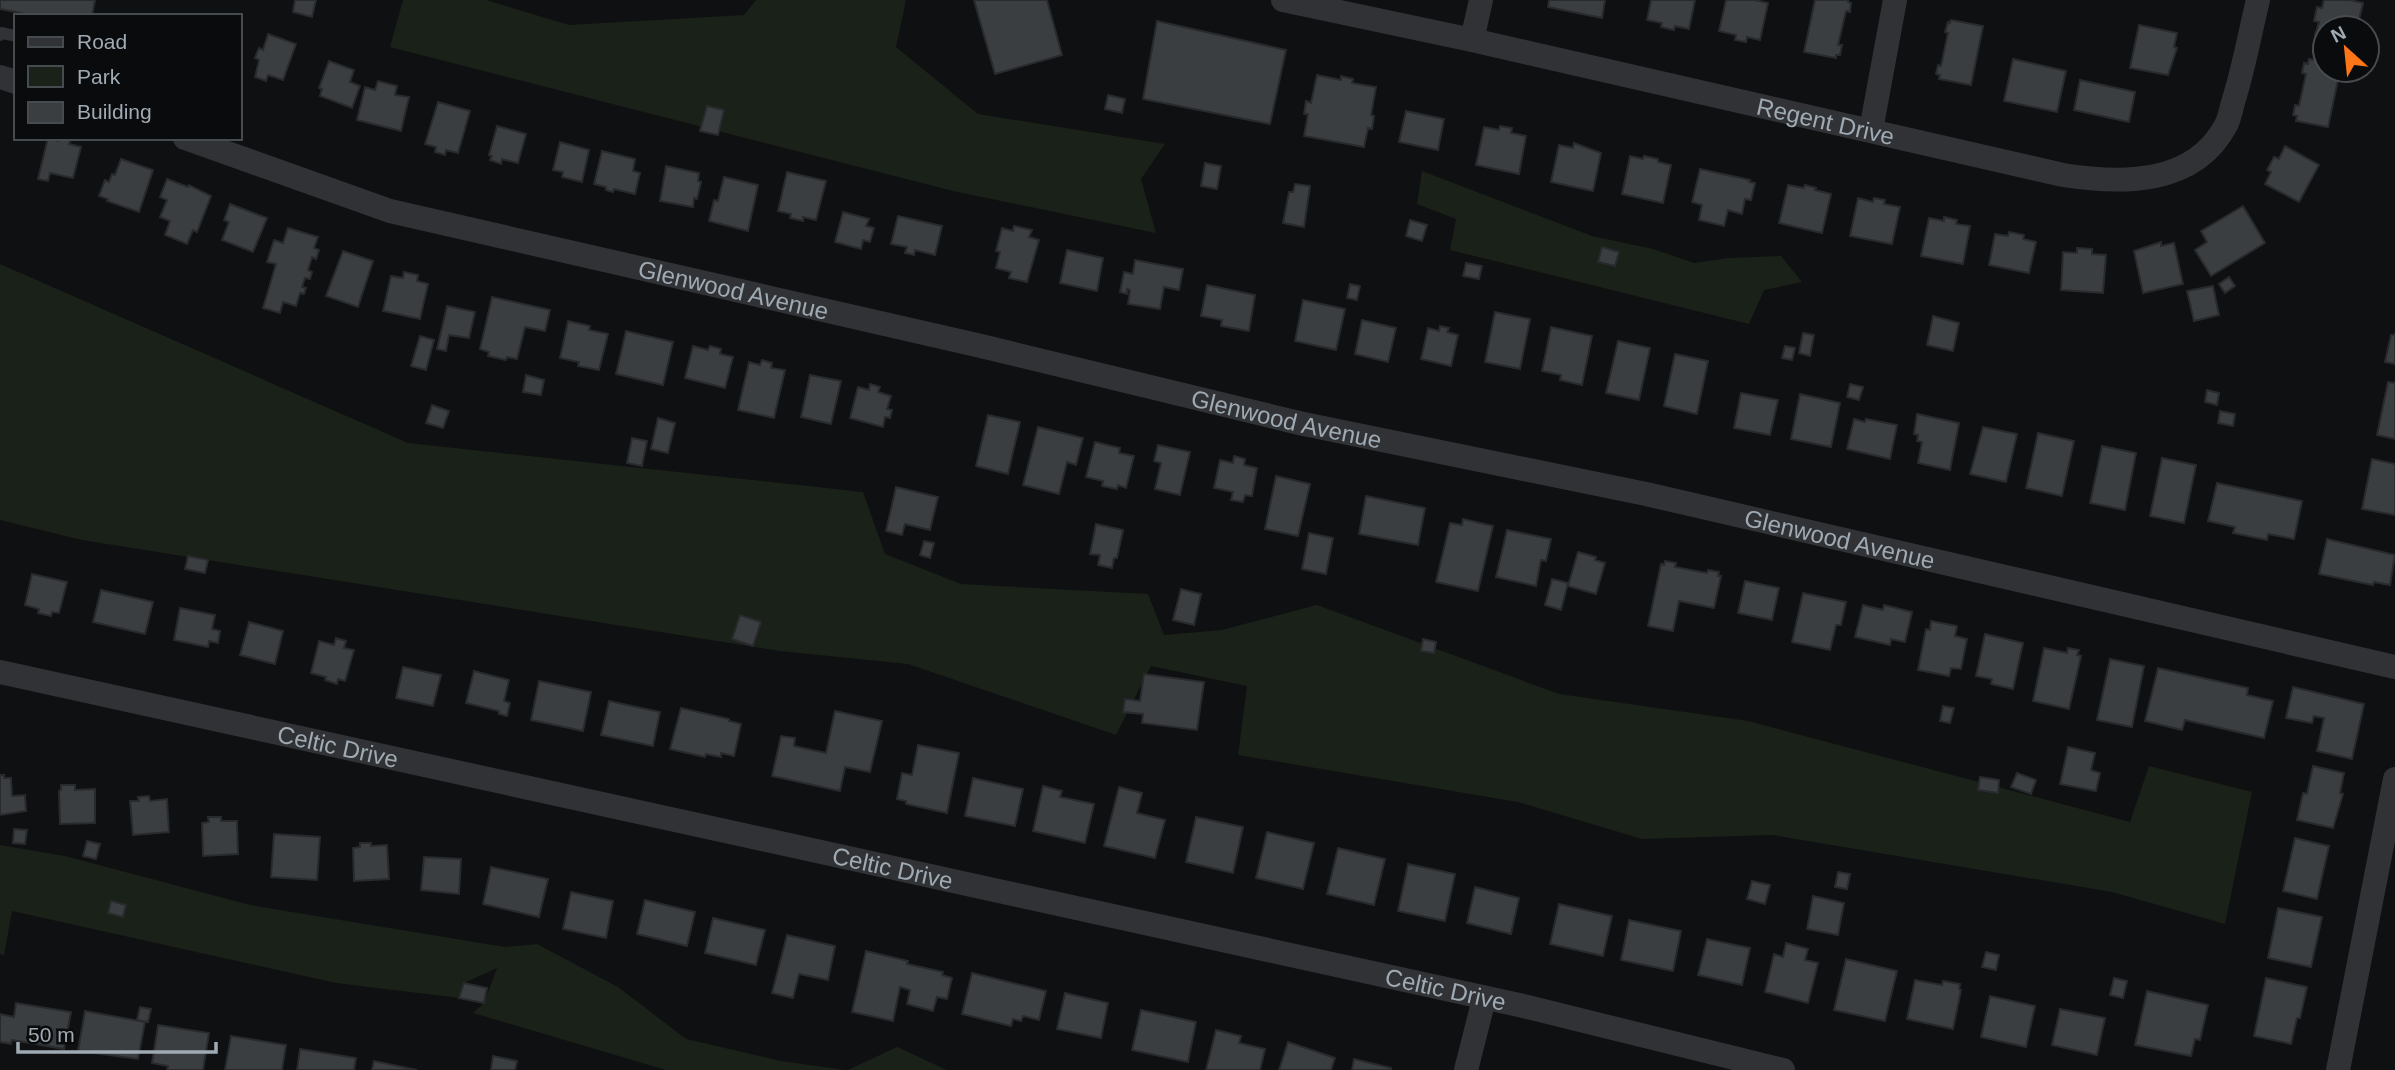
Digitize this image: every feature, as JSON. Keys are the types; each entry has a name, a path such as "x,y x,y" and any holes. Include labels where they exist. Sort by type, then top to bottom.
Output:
{"street":[{"name":"Regent Drive","path":"1283,0 2098,181 2153,177 2181,168 2204,154 2226,125 2258,0"},
{"path":"1472,40 1481,0"},
{"path":"1871,130 1895,0"},
{"name":"Glenwood Avenue","path":"192,140 390,211 981,346 1299,423 1646,494 2395,667"},
{"name":"Celtic Drive","path":"0,672 1519,1005 1783,1070"},
{"path":"2338,1070 2395,779"},
{"path":"1466,1070 1484,999"}],"green space":[{"path":"403,0 486,0 569,25 744,15 756,0 906,0 896,47 978,114 1165,144 1141,179 1156,233 953,191 390,47"},
{"path":"1422,171 1592,236 1653,249 1694,263 1728,258 1781,256 1802,282 1764,290 1749,324 1450,250 1456,219 1417,204"},
{"path":"0,264 408,443 863,492 885,554 961,584 1148,594 1164,635 1222,630 1317,605 1559,694 1748,721 2130,822 2149,766 2252,792 2225,924 2112,892 1772,835 1642,839 1518,802 1238,755 1247,686 1151,666 1116,735 908,664 780,651 82,540 0,520"},
{"path":"0,845 65,856 250,905 505,947 537,944 618,987 686,1039 781,1061 845,1070 666,1070 473,1013 484,1003 497,968 464,983 459,998 336,983 12,911 4,955 0,954"},
{"path":"897,1047 947,1070 848,1070"}],"building":[{"path":"0,0 95,0 92,14 26,14 0,9"},
{"path":"295,0 316,0 312,17 293,12"},
{"path":"974,0 1047,0 1062,55 995,74"},
{"path":"1549,0 1605,0 1602,18 1548,7"},
{"path":"1651,0 1695,0 1689,29 1675,26 1674,30 1661,27 1662,23 1647,20"},
{"path":"1726,0 1768,3 1760,40 1747,37 1746,42 1735,40 1736,35 1719,31"},
{"path":"1815,0 1848,0 1851,3 1850,12 1846,11 1838,45 1842,45 1840,55 1836,55 1836,58 1804,52"},
{"path":"2324,0 2363,3 2360,14 2316,14 2317,7 2322,8"},
{"path":"1951,20 1983,26 1971,85 1939,79 1940,75 1936,74 1938,65 1941,66 1948,33 1945,32"},
{"path":"1157,21 1286,50 1270,124 1143,99"},
{"path":"2139,25 2177,33 2174,47 2177,48 2168,75 2130,68"},
{"path":"268,34 296,44 283,80 268,75 266,81 255,77 259,60 255,58 259,48 263,50"},
{"path":"2013,59 2066,71 2057,112 2004,101"},
{"path":"2311,59 2311,84 2337,84 2328,127 2296,121 2297,116 2293,115 2295,105 2299,106 2306,74 2302,73 2304,63 2308,64"},
{"path":"329,61 354,70 350,82 360,86 352,108 320,96 322,89 319,88"},
{"path":"1317,75 1341,80 1341,76 1353,79 1352,83 1376,87 1371,115 1374,116 1372,129 1368,128 1364,147 1304,136 1308,114 1304,114 1306,101 1311,103"},
{"path":"2080,80 2135,92 2129,122 2074,110"},
{"path":"378,81 397,86 395,95 409,97 401,131 357,120 365,87 375,90"},
{"path":"1108,95 1125,99 1122,113 1105,109"},
{"path":"438,102 470,111 458,153 446,150 445,155 435,152 436,147 425,144"},
{"path":"707,106 724,110 718,135 700,131"},
{"path":"1406,111 1444,119 1438,150 1399,142"},
{"path":"497,126 526,134 518,163 502,159 501,164 490,160"},
{"path":"1500,126 1512,128 1511,133 1526,136 1519,174 1476,165 1484,127 1499,130"},
{"path":"48,140 71,140 69,144 81,147 73,178 50,173 48,181 38,179"},
{"path":"560,142 589,150 582,182 562,177 563,172 553,170"},
{"path":"1574,143 1601,153 1593,191 1551,182 1559,145 1573,148"},
{"path":"2285,146 2319,165 2299,202 2265,184 2271,172 2267,170 2274,157 2279,159"},
{"path":"602,151 635,159 633,171 640,173 635,194 614,189 613,192 594,184"},
{"path":"1630,156 1658,159 1658,162 1671,165 1663,203 1622,194"},
{"path":"121,159 153,170 139,212 99,196 105,180 109,182 112,174 115,175"},
{"path":"1205,163 1221,166 1217,189 1201,186"},
{"path":"666,166 699,173 698,181 701,182 693,207 660,201"},
{"path":"1700,169 1755,183 1751,200 1745,199 1742,214 1728,210 1724,226 1699,220 1702,205 1692,202"},
{"path":"787,172 826,181 816,220 790,218 791,214 778,211"},
{"path":"724,177 758,185 748,231 709,221"},
{"path":"167,179 188,187 189,185 211,196 197,232 193,230 187,244 165,235 170,221 160,217 167,200 160,197"},
{"path":"1295,184 1310,186 1304,227 1283,223 1289,192 1293,192"},
{"path":"1788,185 1804,188 1805,185 1831,194 1822,233 1779,223"},
{"path":"1858,198 1873,202 1874,198 1885,200 1884,204 1900,207 1892,244 1850,236"},
{"path":"230,204 267,218 253,252 222,240 229,222 224,220"},
{"path":"2243,206 2265,243 2211,276 2195,250 2207,242 2201,231"},
{"path":"843,212 869,219 866,226 874,228 870,242 863,240 861,249 835,242"},
{"path":"898,216 942,226 935,255 915,250 914,255 905,253 907,247 891,244"},
{"path":"1944,217 1957,220 1956,224 1970,226 1963,264 1921,256 1929,218 1944,221"},
{"path":"1410,220 1427,225 1422,241 1406,236"},
{"path":"1014,226 1032,230 1029,237 1039,240 1027,282 1009,278 1011,272 996,268 1000,252 996,251 1002,228 1013,231"},
{"path":"288,228 318,237 314,248 319,250 316,259 312,257 308,270 312,272 310,279 305,278 302,287 306,288 304,294 300,293 296,306 283,302 280,313 263,308 276,264 267,262 274,240 283,243"},
{"path":"2009,232 2024,235 2023,239 2036,242 2029,273 1989,265 1995,234 2008,236"},
{"path":"2161,242 2161,246 2174,243 2183,284 2143,293 2134,251"},
{"path":"1602,247 1619,252 1615,266 1598,262"},
{"path":"2077,248 2092,249 2092,254 2106,255 2103,293 2061,290 2063,252 2077,253"},
{"path":"1067,250 1103,258 1097,291 1060,283"},
{"path":"343,251 373,261 358,307 326,296"},
{"path":"1135,260 1183,269 1179,290 1164,287 1160,309 1128,304 1130,290 1127,289 1127,294 1120,292 1124,272 1133,274"},
{"path":"1466,263 1482,266 1479,279 1463,276"},
{"path":"404,272 418,275 417,281 428,284 420,319 383,311 391,276 403,278"},
{"path":"2229,277 2235,286 2225,293 2219,284"},
{"path":"1350,284 1360,286 1357,300 1347,298"},
{"path":"1207,285 1255,295 1249,331 1221,326 1222,320 1201,316"},
{"path":"2213,286 2219,315 2194,321 2187,291"},
{"path":"492,297 550,310 545,331 525,327 517,359 507,357 506,360 488,356 489,352 480,349"},
{"path":"1303,300 1345,309 1336,350 1295,341"},
{"path":"447,306 475,312 469,338 449,335 446,351 437,349"},
{"path":"1495,312 1530,319 1520,369 1485,362"},
{"path":"1933,316 1959,323 1953,351 1927,345"},
{"path":"1362,320 1396,328 1388,362 1355,354"},
{"path":"568,321 608,334 599,370 578,366 579,362 560,358"},
{"path":"1440,326 1449,328 1447,332 1458,335 1451,366 1421,359 1428,328 1439,331"},
{"path":"1551,327 1592,336 1582,385 1560,380 1561,375 1542,371"},
{"path":"626,331 673,342 663,385 616,374"},
{"path":"1803,333 1814,335 1810,356 1799,353"},
{"path":"2391,335 2395,335 2395,364 2385,362"},
{"path":"420,336 434,340 426,370 411,366"},
{"path":"1618,341 1650,348 1639,400 1606,393"},
{"path":"693,346 708,350 710,346 721,349 720,354 733,357 725,388 685,378"},
{"path":"1785,346 1795,348 1792,360 1782,358"},
{"path":"1675,354 1708,361 1697,414 1664,406"},
{"path":"762,360 772,363 771,368 785,370 774,418 738,410 749,362 760,365"},
{"path":"526,375 544,380 541,395 523,392"},
{"path":"810,375 841,381 831,424 801,417"},
{"path":"2388,382 2395,383 2395,439 2377,435"},
{"path":"870,384 880,387 878,392 891,396 887,409 892,410 890,418 885,417 883,427 850,418 858,387 869,390"},
{"path":"1850,384 1863,387 1859,400 1847,397"},
{"path":"2207,390 2219,393 2217,405 2205,402"},
{"path":"1741,393 1778,400 1770,435 1734,428"},
{"path":"1800,394 1840,403 1831,447 1791,439"},
{"path":"432,405 449,411 443,428 426,423"},
{"path":"2220,411 2235,414 2233,426 2218,423"},
{"path":"1917,414 1959,423 1950,470 1918,463 1922,442 1917,441 1918,435 1914,434"},
{"path":"988,415 1020,422 1008,474 976,466"},
{"path":"658,418 675,423 668,453 651,449"},
{"path":"1854,419 1897,425 1890,459 1847,449"},
{"path":"1038,427 1083,438 1076,465 1067,462 1059,494 1023,485"},
{"path":"1983,427 2017,434 2006,482 1970,474"},
{"path":"2038,433 2074,441 2062,496 2026,488"},
{"path":"632,438 647,441 642,466 627,463"},
{"path":"1095,442 1120,448 1119,453 1134,456 1126,488 1118,485 1117,489 1102,486 1103,481 1086,477"},
{"path":"1158,445 1190,452 1180,495 1155,489 1161,463 1154,461"},
{"path":"2102,446 2136,453 2125,510 2090,503"},
{"path":"1234,456 1245,459 1244,465 1257,468 1252,496 1245,495 1243,502 1231,500 1233,492 1214,488 1220,460 1233,463"},
{"path":"2162,458 2196,465 2184,523 2150,516"},
{"path":"2372,459 2395,464 2395,515 2362,509"},
{"path":"1276,476 1310,484 1298,536 1265,529"},
{"path":"2217,483 2302,501 2294,539 2268,534 2267,540 2233,533 2235,527 2208,521"},
{"path":"896,487 938,497 930,530 905,524 902,535 886,531"},
{"path":"1366,496 1425,508 1418,545 1359,534"},
{"path":"1463,519 1493,526 1478,591 1436,582 1450,523 1462,525"},
{"path":"1096,524 1123,530 1112,568 1098,565 1100,555 1090,554"},
{"path":"1507,530 1551,539 1546,561 1541,560 1536,586 1496,577"},
{"path":"1309,533 1333,538 1326,574 1302,569"},
{"path":"2327,539 2395,555 2390,585 2374,582 2373,585 2319,574"},
{"path":"924,541 934,543 930,558 920,555"},
{"path":"1578,552 1596,557 1595,560 1605,563 1596,594 1568,586"},
{"path":"188,556 208,560 205,573 185,569"},
{"path":"1665,561 1676,563 1675,567 1707,573 1708,570 1719,572 1718,576 1721,576 1714,608 1679,601 1673,631 1648,626 1661,564 1664,565"},
{"path":"32,574 67,582 59,613 52,612 51,616 38,613 39,609 25,605"},
{"path":"1552,579 1568,583 1561,610 1545,605"},
{"path":"1745,581 1779,588 1772,620 1738,613"},
{"path":"1181,589 1201,594 1194,625 1173,620"},
{"path":"101,590 153,602 145,634 93,622"},
{"path":"1803,593 1846,602 1841,625 1836,625 1830,650 1792,642"},
{"path":"1863,605 1883,610 1884,605 1912,612 1905,642 1891,639 1890,645 1855,637"},
{"path":"180,608 215,615 212,629 220,631 218,643 209,641 208,647 174,640"},
{"path":"740,615 761,622 753,646 732,639"},
{"path":"1931,621 1957,626 1955,636 1967,639 1961,669 1951,668 1949,676 1918,670 1926,629 1930,630"},
{"path":"249,622 283,631 275,664 240,655"},
{"path":"1985,634 2023,643 2013,689 1991,684 1992,679 1976,676"},
{"path":"336,638 346,641 344,648 354,650 345,681 338,679 337,684 325,680 326,677 311,673 319,641 334,645"},
{"path":"1423,639 1436,642 1434,653 1421,651"},
{"path":"2044,648 2067,653 2068,648 2079,650 2077,655 2081,656 2069,709 2033,701"},
{"path":"2110,659 2144,666 2132,727 2097,720"},
{"path":"403,667 441,675 433,706 396,698"},
{"path":"2158,668 2248,688 2247,695 2273,701 2264,738 2185,720 2182,730 2145,721"},
{"path":"474,671 509,680 504,701 510,703 507,716 499,714 499,711 466,703"},
{"path":"1144,674 1204,682 1197,730 1142,723 1143,714 1123,712 1125,699 1140,701"},
{"path":"539,681 591,692 583,731 531,720"},
{"path":"2293,687 2364,704 2352,759 2317,751 2324,718 2314,716 2312,723 2286,718"},
{"path":"609,701 660,712 653,746 601,735"},
{"path":"1943,706 1954,708 1950,723 1940,721"},
{"path":"681,708 741,724 734,756 721,753 721,757 706,754 705,757 670,749"},
{"path":"835,711 882,721 870,772 845,767 840,791 772,776 781,736 795,738 794,746 826,753"},
{"path":"918,745 959,753 947,813 906,804 906,801 897,799 902,773 912,775"},
{"path":"2068,747 2095,753 2091,770 2100,773 2096,791 2060,784"},
{"path":"2313,766 2344,773 2340,793 2343,794 2333,828 2297,820 2303,793 2307,794"},
{"path":"2017,773 2036,780 2031,794 2011,787"},
{"path":"0,775 11,778 12,796 25,795 26,811 0,815"},
{"path":"1980,777 1999,780 1998,793 1978,790"},
{"path":"973,778 1023,789 1015,826 965,816"},
{"path":"61,785 75,785 75,790 95,789 95,823 60,824"},
{"path":"1043,786 1062,791 1060,797 1094,804 1085,843 1033,831"},
{"path":"1119,787 1142,793 1137,813 1165,820 1155,858 1104,846"},
{"path":"149,796 150,801 167,799 169,832 133,835 130,801 139,801 138,797"},
{"path":"208,817 221,817 221,821 237,821 238,854 203,856 202,823 209,822"},
{"path":"1196,817 1243,827 1233,873 1186,862"},
{"path":"14,829 27,830 25,844 13,843"},
{"path":"1267,832 1314,843 1303,889 1256,878"},
{"path":"274,834 320,837 317,880 271,877"},
{"path":"2295,838 2329,846 2317,899 2283,891"},
{"path":"87,841 100,844 96,859 83,856"},
{"path":"360,843 371,843 371,846 387,845 389,879 354,881 353,848 360,847"},
{"path":"1338,848 1385,859 1374,905 1327,894"},
{"path":"424,857 461,859 459,894 421,890"},
{"path":"1408,864 1455,874 1445,921 1398,911"},
{"path":"491,867 548,879 539,917 483,904"},
{"path":"1838,872 1850,874 1847,889 1835,887"},
{"path":"1752,881 1770,885 1765,904 1747,899"},
{"path":"1475,887 1519,898 1511,934 1467,923"},
{"path":"571,892 613,901 606,938 563,929"},
{"path":"1813,896 1844,903 1838,935 1807,929"},
{"path":"645,900 695,912 687,946 637,934"},
{"path":"111,901 126,905 123,917 108,913"},
{"path":"1559,904 1612,916 1603,956 1550,944"},
{"path":"2278,908 2322,917 2311,967 2268,958"},
{"path":"713,918 765,930 756,965 705,953"},
{"path":"1629,920 1681,931 1673,971 1621,960"},
{"path":"787,935 835,946 828,980 799,974 793,998 772,993"},
{"path":"1707,939 1750,948 1742,985 1698,975"},
{"path":"1786,943 1808,949 1805,960 1818,963 1808,1003 1765,992 1774,954 1783,957"},
{"path":"866,951 943,972 942,975 952,978 947,999 937,997 933,1011 907,1004 910,990 900,987 893,1021 852,1012"},
{"path":"1986,952 1999,955 1996,970 1982,967"},
{"path":"1846,959 1897,971 1885,1021 1834,1010"},
{"path":"972,973 1046,991 1039,1020 1023,1016 1021,1021 1013,1019 1011,1026 962,1014"},
{"path":"2114,978 2127,981 2123,998 2110,995"},
{"path":"2266,978 2307,987 2291,1044 2254,1036"},
{"path":"1915,980 1942,985 1943,981 1960,984 1953,1029 1907,1019"},
{"path":"464,983 487,988 484,1003 459,998"},
{"path":"2147,991 2208,1005 2200,1040 2195,1039 2191,1056 2135,1045"},
{"path":"1065,993 1108,1003 1101,1038 1057,1029"},
{"path":"1990,996 2035,1006 2026,1047 1981,1037"},
{"path":"16,1003 71,1012 64,1049 12,1040 11,1044 0,1042 0,1014 14,1017"},
{"path":"140,1007 151,1009 148,1022 137,1020"},
{"path":"2060,1009 2105,1018 2097,1055 2052,1045"},
{"path":"1141,1010 1196,1022 1188,1062 1132,1050"},
{"path":"85,1011 145,1022 138,1059 78,1051"},
{"path":"158,1025 209,1033 203,1070 167,1070 168,1066 152,1063"},
{"path":"1216,1030 1241,1036 1239,1043 1265,1049 1260,1070 1206,1070"},
{"path":"231,1036 286,1045 282,1070 225,1070"},
{"path":"1288,1042 1335,1058 1331,1070 1279,1070"},
{"path":"300,1049 356,1058 354,1070 297,1070"},
{"path":"493,1056 517,1061 515,1070 491,1070"},
{"path":"1354,1059 1391,1068 1391,1070 1352,1070"},
{"path":"374,1061 417,1070 372,1070"}]}
